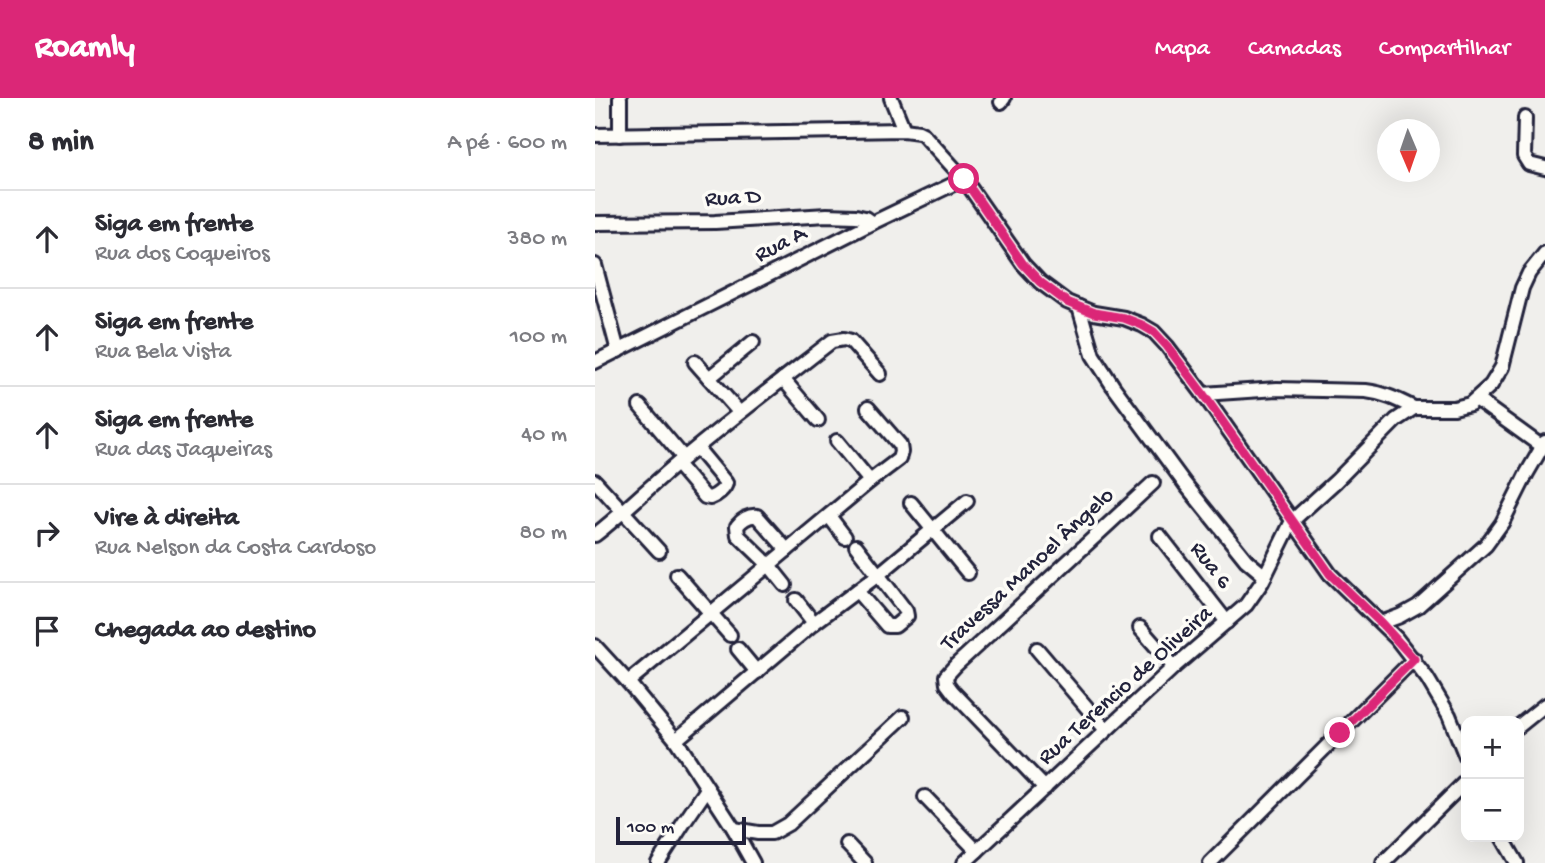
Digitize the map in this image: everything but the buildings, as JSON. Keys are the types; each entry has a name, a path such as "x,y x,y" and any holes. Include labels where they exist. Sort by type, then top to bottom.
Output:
{"street":[{"path":"620,98 620,135"},
{"path":"891,98 904,130"},
{"path":"1525,118 1524,156 1529,164 1545,168"},
{"path":"595,135 904,130 923,134 964,179 1023,264 1040,282 1067,302 1094,313 1124,318 1142,325 1154,332 1167,346 1330,574 1414,659 1441,700 1461,746"},
{"name":"Rua A","path":"595,362 964,179"},
{"name":"Rua D","path":"595,223 715,222 846,215 865,218 872,223"},
{"path":"1203,394 1277,389 1366,391 1379,392 1414,408 1462,407 1491,385 1502,367 1523,288 1529,273 1545,253"},
{"path":"595,265 618,351"},
{"path":"1079,307 1093,355 1113,386 1185,484 1246,559 1265,576"},
{"path":"595,535 739,412 832,341 851,341 880,374"},
{"path":"709,378 753,342"},
{"path":"695,362 739,412"},
{"path":"783,379 818,420"},
{"path":"1381,623 1418,606 1486,545 1509,511 1543,444 1476,399"},
{"path":"640,407 705,497 710,498 725,487 726,483 697,448"},
{"path":"628,682 899,459 902,451 899,446 868,408"},
{"path":"1292,521 1396,420 1414,408"},
{"path":"837,441 870,481"},
{"path":"595,481 659,551"},
{"name":"Travessa Manoel Ângelo","path":"1045,788 953,692 947,684 947,673 1153,483"},
{"path":"676,740 814,623 878,575 967,501"},
{"path":"911,503 968,573"},
{"path":"785,585 738,535 736,528 747,518 757,516 787,550"},
{"path":"829,516 845,537"},
{"name":"Rua Terencio de Oliveira","path":"964,863 1253,596 1292,521"},
{"name":"Rua 6","path":"1160,536 1227,622"},
{"path":"856,546 906,611 906,618 895,626 887,626 857,591"},
{"path":"677,575 730,635"},
{"path":"796,600 814,623"},
{"path":"1140,628 1174,667"},
{"path":"595,646 676,740 753,863"},
{"path":"738,649 757,672"},
{"path":"1037,649 1106,730"},
{"path":"1210,863 1414,659"},
{"path":"1524,722 1545,705"},
{"path":"734,829 772,833 788,824 903,717"},
{"path":"1383,863 1461,786"},
{"path":"658,863 707,789"},
{"path":"925,797 977,851"},
{"path":"1505,842 1517,863"},
{"path":"847,844 865,863"}],"route":[{"path":"964,179 1023,264 1040,282 1067,302 1094,313 1124,318 1154,332 1203,394 1330,574 1414,659 1340,733"}]}
